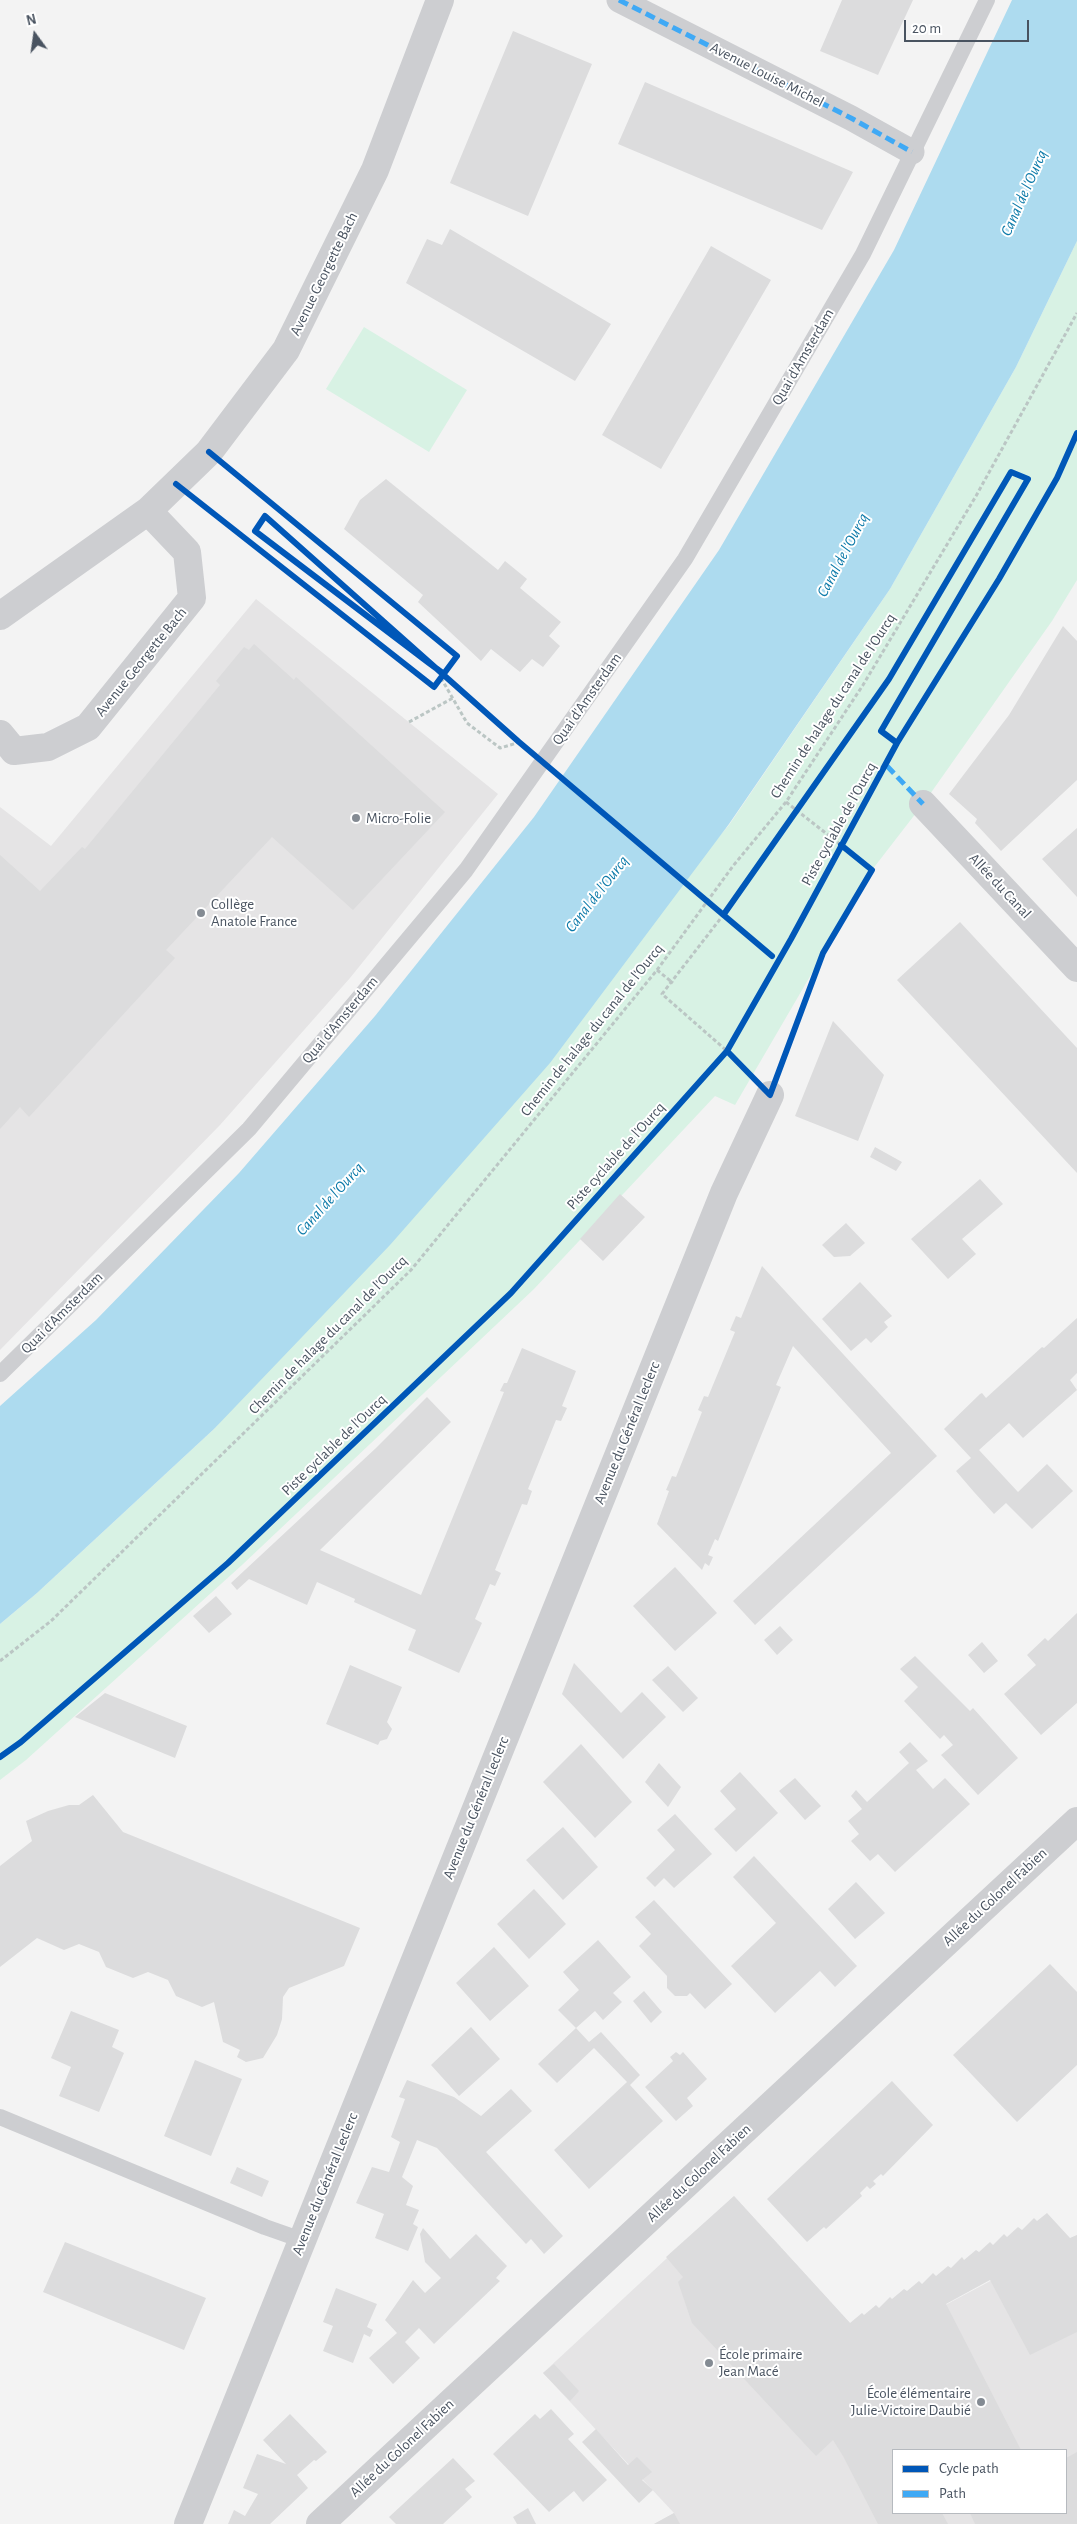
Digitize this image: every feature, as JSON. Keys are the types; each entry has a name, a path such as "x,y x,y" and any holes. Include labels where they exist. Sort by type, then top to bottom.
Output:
{"street":[{"name":"Avenue Georgette Bach","path":"0,616 148,511 209,452 286,350 375,170 440,0"},
{"name":"Avenue Louise Michel","path":"619,0 851,118 912,152"},
{"name":"Avenue Georgette Bach","path":"0,734 14,751 48,747 88,727 192,598 187,552 148,511"},
{"name":"Allée du Canal","path":"923,804 1077,968"},
{"name":"Avenue du Général Leclerc","path":"188,2524 724,1193 770,1095"},
{"name":"Allée du Colonel Fabien","path":"320,2524 1077,1821"}],"lane":[{"name":"Quai d'Amsterdam","path":"0,1374 249,1129 466,870 685,560 863,254 987,0"},
{"path":"0,2117 265,2227 302,2240"}],"path":[{"path":"441,678 468,723 500,748 519,742"},
{"path":"409,722 453,698"},
{"path":"786,802 841,844"},
{"path":"724,914 673,983 662,994 726,1051 770,1095"},
{"path":"657,970 673,983"},
{"path":"720,1059 731,1043"}],"shaded area":[{"name":"Collège Anatole France","path":"256,599 498,794 350,978 220,1125 0,1350 0,807 51,846"},
{"name":"École primaire Jean Macé","path":"734,2196 870,2345 1077,2235 1077,2524 654,2524 674,2513 543,2373"}],"green space":[{"path":"1077,241 1077,580 1052,621 923,804 872,870 735,1105 715,1096 534,1289 242,1565 26,1760 0,1780 0,1624 37,1593 214,1429 729,825 890,589 1016,367"},
{"path":"364,327 467,390 429,452 326,389"}],"water":[{"name":"Canal de l'Ourcq","path":"1012,0 1077,0 1077,241 1016,367 890,589 729,824 550,1063 390,1245 214,1429 37,1593 0,1624 0,1406 96,1320 239,1173 375,1016 534,817 719,550 894,250"}],"building":[{"path":"842,0 913,0 878,75 820,51"},
{"path":"513,31 592,64 528,216 450,183"},
{"path":"645,82 853,172 822,230 618,144"},
{"path":"450,229 611,324 575,381 406,283 427,239 442,245"},
{"path":"711,246 771,280 661,469 602,435"},
{"path":"386,479 498,570 505,561 527,579 520,588 561,622 549,636 560,646 543,667 532,659 520,672 491,649 481,661 418,602 423,595 344,529 360,500"},
{"path":"1063,626 1077,641 1077,780 1001,851 975,823 977,819 949,794 1009,715"},
{"path":"254,644 294,680 296,677 445,812 353,910 272,837 166,950 175,958 29,1117 20,1107 0,1129 0,855 40,891 82,847 85,849 220,685 216,681 244,647 249,650"},
{"path":"1077,828 1077,897 1042,859"},
{"path":"960,922 1077,1048 1077,1173 897,980"},
{"path":"833,1021 884,1075 858,1141 795,1116"},
{"path":"875,1147 902,1162 896,1171 870,1157"},
{"path":"980,1179 1003,1204 962,1239 976,1254 948,1279 911,1239"},
{"path":"620,1194 645,1217 603,1261 580,1239"},
{"path":"846,1223 865,1243 850,1256 834,1257 822,1245"},
{"path":"762,1266 937,1456 755,1625 733,1601 891,1453 793,1346 776,1385 781,1387 718,1541 715,1539 708,1555 713,1557 709,1566 705,1563 702,1570 657,1524 669,1491 666,1490 672,1476 676,1477 702,1412 698,1410 704,1396 708,1397 735,1332 730,1330 736,1316 741,1318"},
{"path":"860,1282 892,1316 884,1322 888,1327 871,1343 866,1338 851,1351 822,1319"},
{"path":"1077,1318 1077,1373 1070,1380 1077,1390 1023,1438 1009,1423 979,1450 1018,1492 1047,1464 1073,1491 1032,1529 1006,1503 994,1514 974,1492 956,1471 971,1458 944,1429 980,1394 982,1393 986,1398"},
{"path":"522,1348 576,1371 562,1406 567,1408 561,1421 556,1420 528,1489 532,1491 527,1505 522,1504 495,1570 501,1573 495,1586 490,1584 475,1619 482,1623 459,1673 408,1650 416,1630 354,1602 355,1599 317,1582 307,1605 249,1579 237,1590 231,1583 376,1448 427,1397 451,1422 320,1550 421,1595 504,1392 500,1391 504,1383 507,1383"},
{"path":"675,1567 717,1613 675,1651 633,1606"},
{"path":"216,1596 232,1614 209,1633 193,1616"},
{"path":"1077,1613 1077,1703 1041,1735 1004,1694 1036,1665 1027,1655 1045,1638 1048,1641"},
{"path":"780,1626 793,1640 777,1655 764,1640"},
{"path":"982,1642 998,1661 984,1673 968,1655"},
{"path":"915,1656 970,1711 973,1708 1018,1758 978,1795 941,1755 953,1745 944,1735 940,1739 904,1701 918,1687 900,1669"},
{"path":"574,1663 621,1713 642,1692 666,1717 623,1759 562,1694"},
{"path":"350,1665 402,1687 387,1722 392,1729 387,1739 380,1741 378,1745 326,1724"},
{"path":"668,1666 698,1698 683,1712 652,1680"},
{"path":"105,1693 187,1726 175,1758 75,1717"},
{"path":"910,1742 928,1761 916,1770 933,1789 945,1778 970,1804 895,1872 878,1854 870,1861 851,1841 859,1834 848,1821 862,1809 851,1796 856,1790 867,1802 909,1763 899,1752"},
{"path":"581,1744 632,1802 595,1838 543,1782"},
{"path":"659,1763 681,1787 668,1807 645,1782"},
{"path":"740,1772 778,1813 736,1852 714,1829 736,1809 720,1791"},
{"path":"795,1778 821,1806 805,1820 779,1791"},
{"path":"93,1795 123,1832 360,1928 344,1966 289,1988 283,1997 282,2019 277,2035 263,2058 246,2062 237,2057 240,2050 223,2042 214,2002 202,2007 176,1996 168,1980 148,1972 133,1978 106,1967 99,1952 79,1944 64,1950 37,1938 0,1967 0,1866 32,1841 26,1821 48,1811 69,1805 79,1805"},
{"path":"675,1814 712,1854 674,1888 664,1878 655,1887 646,1878 675,1850 657,1830"},
{"path":"563,1827 598,1867 563,1900 526,1860"},
{"path":"754,1856 857,1966 835,1987 820,1971 775,2013 731,1966 776,1923 733,1877"},
{"path":"856,1882 885,1913 855,1939 828,1909"},
{"path":"534,1889 566,1924 529,1959 497,1924"},
{"path":"654,1900 732,1984 705,2009 690,1993 687,1996 675,1996 667,1988 667,1976 639,1946 651,1934 635,1917"},
{"path":"598,1940 631,1977 613,1993 622,2002 603,2020 595,2011 576,2028 558,2010 579,1990 563,1972"},
{"path":"494,1947 529,1986 490,2021 456,1983"},
{"path":"1050,1964 1077,1992 1077,2065 1017,2122 953,2055"},
{"path":"644,1991 662,2012 651,2023 633,2001"},
{"path":"71,2011 119,2030 112,2047 124,2053 99,2112 59,2096 71,2067 51,2058"},
{"path":"471,2027 500,2059 459,2096 431,2065"},
{"path":"576,2028 589,2042 601,2032 640,2075 630,2085 663,2121 589,2189 554,2150 627,2082 594,2048 557,2083 538,2064"},
{"path":"676,2052 680,2055 683,2052 707,2079 687,2098 693,2106 676,2121 645,2087 673,2061 670,2057"},
{"path":"195,2060 242,2079 211,2156 164,2136"},
{"path":"407,2080 454,2097 481,2116 511,2089 532,2111 486,2152 563,2236 544,2254 531,2239 526,2244 437,2148 417,2140 402,2177 413,2186 406,2205 419,2210 413,2224 418,2227 408,2251 375,2238 384,2214 356,2203 372,2167 389,2172 400,2142 391,2137 405,2099 399,2097"},
{"path":"892,2081 933,2125 883,2176 881,2174 873,2181 876,2184 870,2189 867,2186 860,2193 862,2196 826,2229 824,2227 807,2242 767,2199"},
{"path":"237,2167 269,2181 262,2197 230,2183"},
{"path":"734,2196 850,2323 876,2305 879,2308 890,2297 892,2299 904,2289 907,2291 919,2281 922,2284 933,2273 936,2276 948,2266 951,2268 962,2257 964,2260 976,2250 979,2252 990,2242 993,2245 1004,2234 1007,2237 1018,2227 1022,2230 1034,2218 1037,2221 1047,2213 1070,2238 1077,2235 1077,2332 1030,2355 990,2280 946,2304 1020,2449 892,2449 892,2514 943,2514 948,2524 878,2524 833,2440 816,2456 692,2323 678,2282 683,2277 666,2257"},
{"path":"423,2228 450,2259 476,2234 507,2266 496,2278 500,2281 434,2344 419,2328 405,2342 420,2358 393,2384 369,2358 397,2333 385,2320 413,2280 425,2293 441,2278 425,2262 420,2234"},
{"path":"65,2242 206,2298 184,2350 43,2292"},
{"path":"336,2288 377,2304 367,2327 373,2330 370,2337 364,2334 353,2363 323,2351 333,2326 323,2322"},
{"path":"554,2364 579,2391 570,2401 543,2373"},
{"path":"551,2409 574,2434 568,2439 607,2480 583,2502 574,2491 549,2512 493,2454 535,2414 540,2419"},
{"path":"290,2414 327,2452 316,2461 314,2460 297,2475 308,2488 270,2524 228,2524 234,2510 245,2516 258,2494 243,2488 257,2454 286,2464 263,2440"},
{"path":"596,2429 628,2465 637,2457 652,2472 642,2480 653,2490 639,2503 582,2442"},
{"path":"1077,2452 1077,2524 975,2524 970,2514 1067,2514 1067,2457"},
{"path":"453,2458 475,2481 465,2489 472,2497 443,2524 396,2524 389,2517"},
{"path":"528,2508 536,2524 517,2524 513,2517"},
{"path":"674,2513 680,2524 654,2524"}],"marked path":[{"path":"619,0 851,118 912,152"},
{"path":"887,766 923,804"}],"cycle path":[{"name":"Piste cyclable de l'Ourcq","path":"0,1757 21,1742 228,1563 511,1293 727,1051 791,939 897,743 999,579 1057,478 1077,433"},
{"path":"176,484 434,687 457,656 209,452"},
{"path":"724,914 889,679 1011,472 1028,479 881,731 897,743"},
{"path":"444,674 429,663 255,531 265,516 519,742 772,956"},
{"name":"Piste cyclable de l'Ourcq","path":"727,1051 770,1095 823,953 872,870 841,845"}],"place":[{"name":"Micro-Folie","path":"356,818"},
{"name":"Collège Anatole France","path":"201,913"},
{"name":"École primaire Jean Macé","path":"709,2363"},
{"name":"École élémentaire Julie-Victoire Daubié","path":"981,2402"}]}
